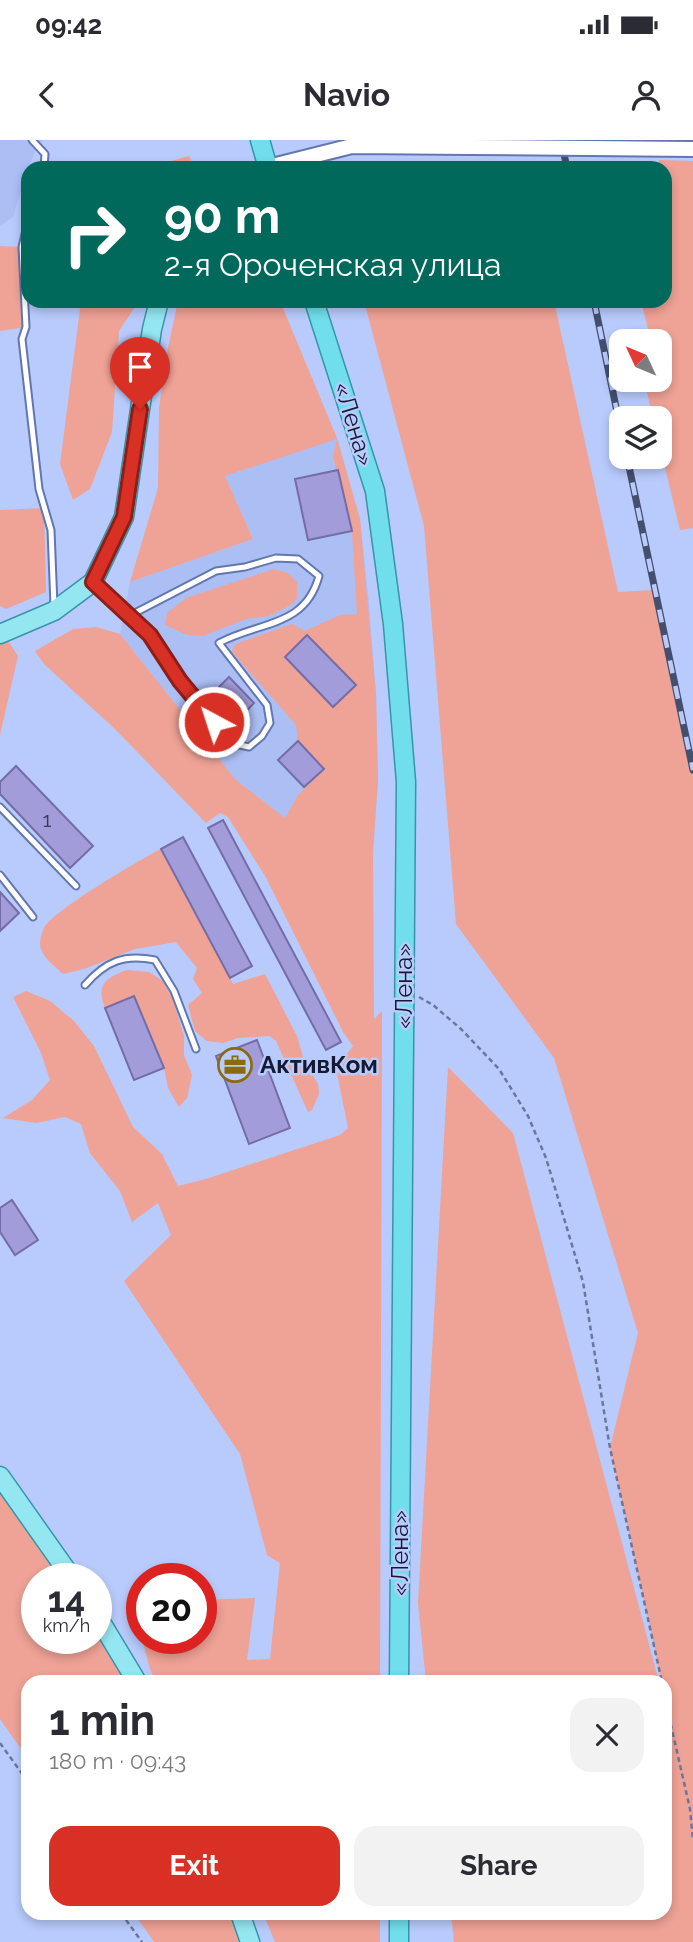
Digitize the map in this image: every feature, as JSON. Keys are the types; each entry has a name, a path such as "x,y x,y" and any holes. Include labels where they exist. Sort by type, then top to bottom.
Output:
{"highway":[{"path":"260,140 265,161"},
{"name":"«Лена»","path":"316,308 376,491 393,624 406,782 400,1675"},
{"path":"399,1920 399,1942"}],"main road":[{"path":"1,633 54,611 93,582 124,517 157,308"},
{"path":"0,1476 61,1563"},
{"path":"112,1641 133,1675"},
{"path":"242,1920 250,1942"}],"street":[{"path":"294,161 352,146 693,149"}],"lane":[{"path":"32,140 44,154 44,161"},
{"path":"25,308 26,327 22,339 40,489 51,530 54,611"},
{"path":"93,582 129,616 150,635 180,681 230,743 249,747 262,736 270,723 267,705 219,643 264,624 287,619 306,604 315,590 319,576 298,559 275,558 245,567 216,571 129,616"},
{"path":"0,807 76,886"},
{"path":"0,874 33,917"},
{"path":"85,985 101,970 123,958 136,956 155,960 174,991 196,1049"}],"path":[{"path":"404,988 433,1005 461,1029 499,1069 528,1116 546,1158 583,1282 610,1448 660,1675"},
{"path":"672,1730 690,1809 693,1840"},
{"path":"0,1743 21,1772"},
{"path":"126,1920 142,1942"}],"shaded area":[{"path":"0,140 43,140 31,161 21,161 21,191 13,217 0,226"},
{"path":"189,156 192,161 171,161"},
{"path":"659,160 693,161 693,528 680,530 665,469 672,469 672,406 650,406 647,392 672,392 672,329 648,329 643,308 672,308 672,161"},
{"path":"0,246 21,247 21,308 25,308 26,327 0,331"},
{"path":"80,308 134,308 119,331 112,432 90,489 73,500 60,464"},
{"path":"177,308 283,308 337,438 360,519 376,694 378,780 373,852 374,1019 382,1011 380,1675 153,1675 146,1654 217,1654 217,1599 255,1598 247,1660 270,1659 280,1563 267,1555 240,1454 124,1281 171,1235 158,1203 132,1222 120,1191 90,1153 81,1124 65,1117 36,1123 3,1118 32,1100 50,1080 41,1053 13,997 26,991 50,1001 74,1021 94,1046 133,1127 162,1154 178,1186 340,1135 348,1128 336,1068 353,1046 343,1032 265,876 228,817 220,813 206,823 115,729 44,664 35,651 73,629 96,627 120,634 235,779 285,818 298,795 324,769 298,741 296,725 232,652 235,644 292,624 305,631 340,615 357,614 352,531 333,457 337,439 225,476 253,539 130,582 158,488 159,408"},
{"path":"366,308 556,308 618,592 653,590 693,775 693,1942 454,1942 452,1920 672,1920 672,1675 660,1675 610,1448 638,1333 554,1058 456,924 424,526"},
{"path":"337,438 360,519 369,604 376,694 378,780 373,852 285,818 235,779 120,634 130,582 253,539 225,476"},
{"path":"44,508 46,592 6,609 0,606 0,510"},
{"path":"274,569 288,573 297,582 297,599 289,606 269,616 246,619 203,636 187,635 165,625 167,613 186,598"},
{"path":"3,633 18,656 0,735 0,634"},
{"path":"161,849 233,984 265,974 297,1036 304,1060 318,1084 319,1094 312,1110 308,1112 276,1041 270,1036 238,1038 223,1043 207,1041 195,1031 188,1005 202,993 193,979 197,968 176,942 135,949 84,969 63,974 43,953 41,936 51,920 98,886"},
{"path":"126,970 149,972 163,981 173,1000 184,1036 184,1055 192,1075 187,1098 179,1107 168,1088 164,1068 134,996 105,1008 102,1000 104,983"},
{"path":"448,1067 513,1133 657,1675 425,1675 418,1603"},
{"path":"0,1476 61,1563 21,1563 21,1654 112,1654 112,1641 133,1675 21,1675 21,1749 0,1719"},
{"path":"139,1920 242,1920 250,1942 154,1942"},
{"path":"266,1920 380,1920 380,1942 275,1942"}],"building":[{"path":"338,470 352,531 308,540 295,479"},
{"path":"307,635 356,685 333,707 285,657"},
{"path":"229,677 254,703 236,722 211,695"},
{"path":"298,741 324,769 304,787 278,760"},
{"path":"16,766 93,846 70,868 0,794 0,782"},
{"path":"223,820 341,1042 326,1050 208,828"},
{"path":"183,837 252,966 230,978 161,849"},
{"path":"0,892 19,913 0,931"},
{"path":"134,996 164,1068 134,1080 105,1008"},
{"path":"257,1040 290,1128 249,1144 216,1056"},
{"path":"12,1200 38,1240 15,1255 0,1232 0,1208"}],"railway":[{"path":"561,140 566,161"},
{"path":"595,308 616,406"},
{"path":"630,469 693,770"}],"place":[{"name":"АктивКом","path":"235,1065"}],"route":[{"path":"140,409 124,517 93,582 150,635 180,681 214,722"}]}
